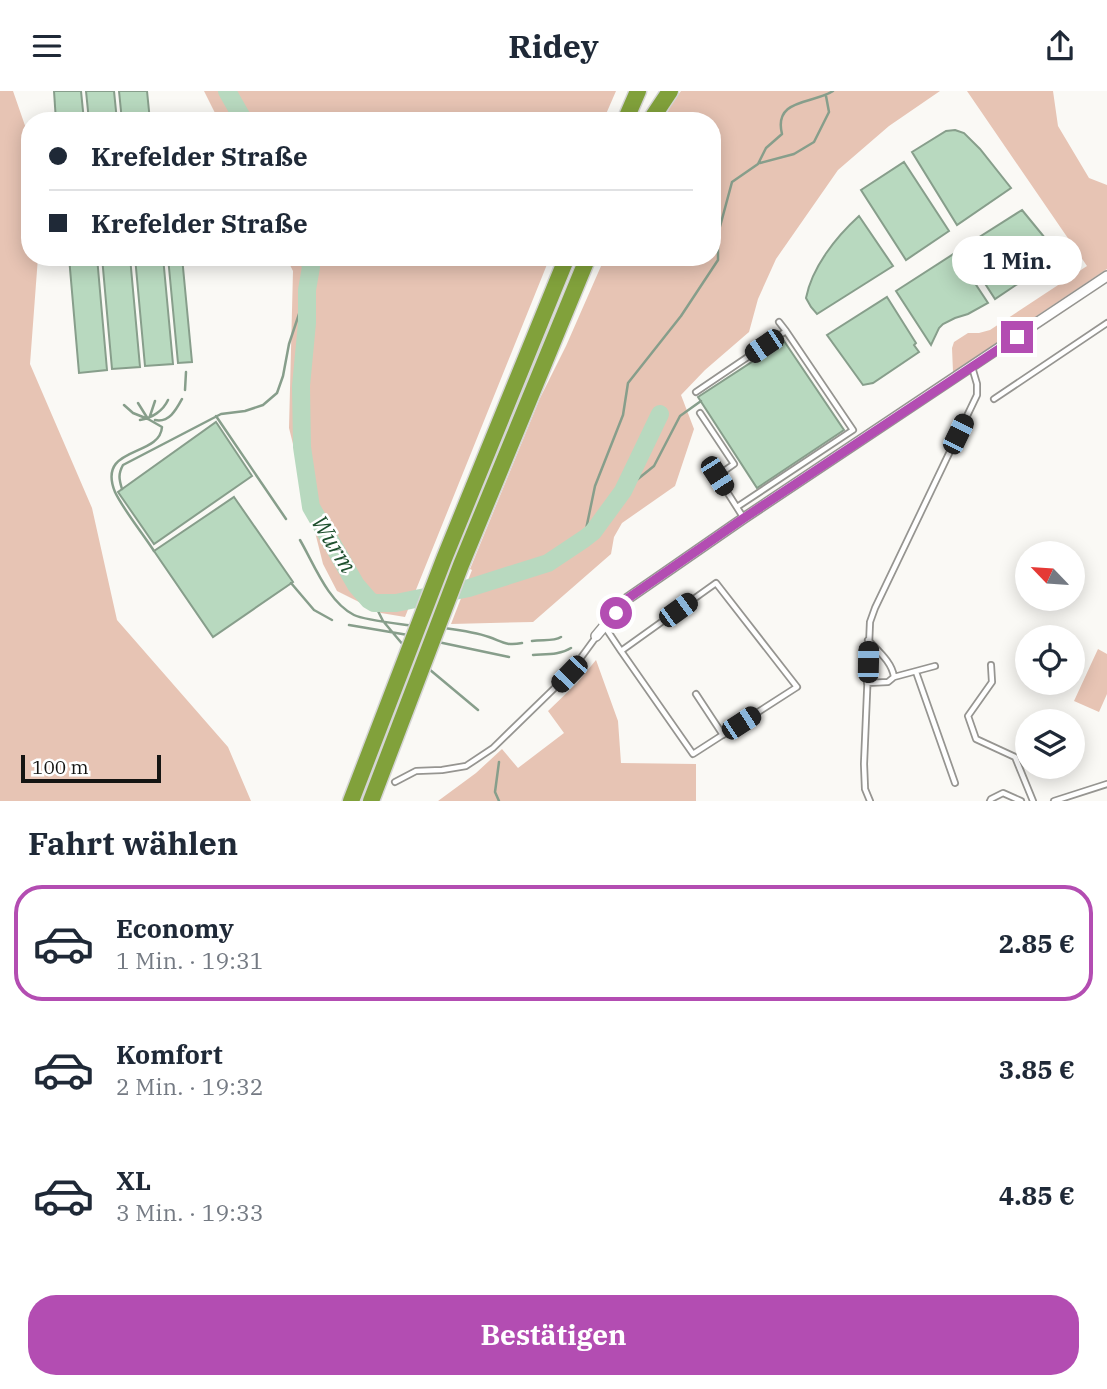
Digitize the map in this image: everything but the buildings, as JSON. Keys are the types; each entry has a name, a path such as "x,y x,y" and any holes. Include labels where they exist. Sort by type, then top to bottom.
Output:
{"highway":[{"path":"629,112 638,91"},
{"path":"652,112 660,91"},
{"path":"655,112 670,91"},
{"path":"351,801 444,559 563,266"},
{"path":"370,801 461,565 584,266"}],"street":[{"path":"596,636 627,599 1107,276"}],"lane":[{"path":"737,507 853,430 779,322"},
{"path":"994,399 1107,323"},
{"path":"696,392 786,331"},
{"path":"870,801 864,764 870,622 977,395 972,367"},
{"path":"700,413 734,464 717,476 744,518"},
{"path":"604,627 693,754 797,687 716,583 621,651"},
{"path":"395,782 416,771 466,766 493,748 569,674 596,636"},
{"path":"868,640 894,671 894,677"},
{"path":"991,665 992,682 968,716 976,739 1014,757 1032,801"},
{"path":"867,683 888,682 894,677 935,666"},
{"path":"916,672 955,783"},
{"path":"696,694 723,735"},
{"path":"1054,801 1107,784"},
{"path":"990,801 1003,793 1021,801"}],"shaded area":[{"path":"0,91 13,91 21,114 21,266 37,266 30,364 92,508 117,620 228,747 251,801 0,801"},
{"path":"54,91 81,91 83,112 55,112"},
{"path":"86,91 114,91 116,112 88,112"},
{"path":"119,91 147,91 149,112 121,112"},
{"path":"204,91 616,91 607,112 214,112"},
{"path":"681,91 940,91 889,126 838,170 776,259 758,299 749,332 681,395 694,429 675,486 622,523 614,537 611,554 533,622 451,624 472,570 470,569 540,398 601,266 721,266 721,112 668,112"},
{"path":"967,91 1053,91 1058,126 1089,178 1107,185 1107,269 953,372 954,342 968,333 990,330 1087,266"},
{"path":"946,131 964,133 980,149 1011,188 957,225 912,152"},
{"path":"904,162 949,231 906,260 861,190"},
{"path":"1022,210 1054,249 1055,254 1049,263 995,299 962,248"},
{"path":"859,216 893,266 817,314 806,298 809,286 819,264 834,243"},
{"path":"955,253 988,303 943,324 931,345 896,291"},
{"path":"70,266 98,266 107,370 79,373"},
{"path":"103,266 131,266 140,367 112,369"},
{"path":"136,266 164,266 173,364 145,366"},
{"path":"169,266 183,266 192,362 178,363"},
{"path":"290,266 546,266 405,617 381,613 337,591 323,564 289,428 293,271"},
{"path":"887,297 919,352 873,383 863,385 827,335"},
{"path":"784,341 844,430 757,488 698,397"},
{"path":"216,422 252,476 154,544 118,492"},
{"path":"234,497 293,582 213,637 154,551"},
{"path":"1098,649 1107,654 1107,694 1099,712 1074,701 1077,695 1085,695 1085,677"},
{"path":"596,660 618,721 621,763 696,764 696,801 438,801 476,773 502,749 518,768 564,733 548,711"}],"waterway":[{"name":"Wurm","path":"227,91 239,112"},
{"name":"Wurm","path":"721,223 732,182 758,164 766,148 782,134 781,122 789,108 833,91"},
{"name":"Wurm","path":"760,163 794,154 814,142 829,112 826,96"},
{"name":"Wurm","path":"311,266 301,386 302,447 311,507 356,585 374,603 396,603 469,588 548,563 593,532 623,491 660,414"},
{"name":"Wurm","path":"584,539 595,486 623,415 628,383 681,316 714,266"},
{"path":"122,489 120,471 123,465 221,414 263,405 277,393 289,344 307,290"},
{"path":"185,390 186,372"},
{"path":"155,420 168,418 182,399"},
{"path":"140,420 157,413 168,400"},
{"path":"150,416 155,401"},
{"path":"623,491 654,466 680,416 701,401"},
{"path":"138,403 148,419 162,427 159,437 121,459 114,466 111,477 119,499 154,551"},
{"path":"124,405 133,413 148,419"},
{"path":"216,416 286,519"},
{"path":"300,540 322,582 345,609 366,619 413,626"},
{"path":"291,583 314,610 332,620"},
{"path":"374,603 383,621 404,646"},
{"path":"349,625 408,635"},
{"path":"444,628 478,634 508,644 522,643"},
{"path":"532,641 561,637"},
{"path":"438,642 509,657"},
{"path":"533,655 558,653 571,648"},
{"path":"429,669 478,710"},
{"path":"499,762 495,792 499,801"}],"route":[{"path":"616,613 627,599 744,518 1017,337"}]}
